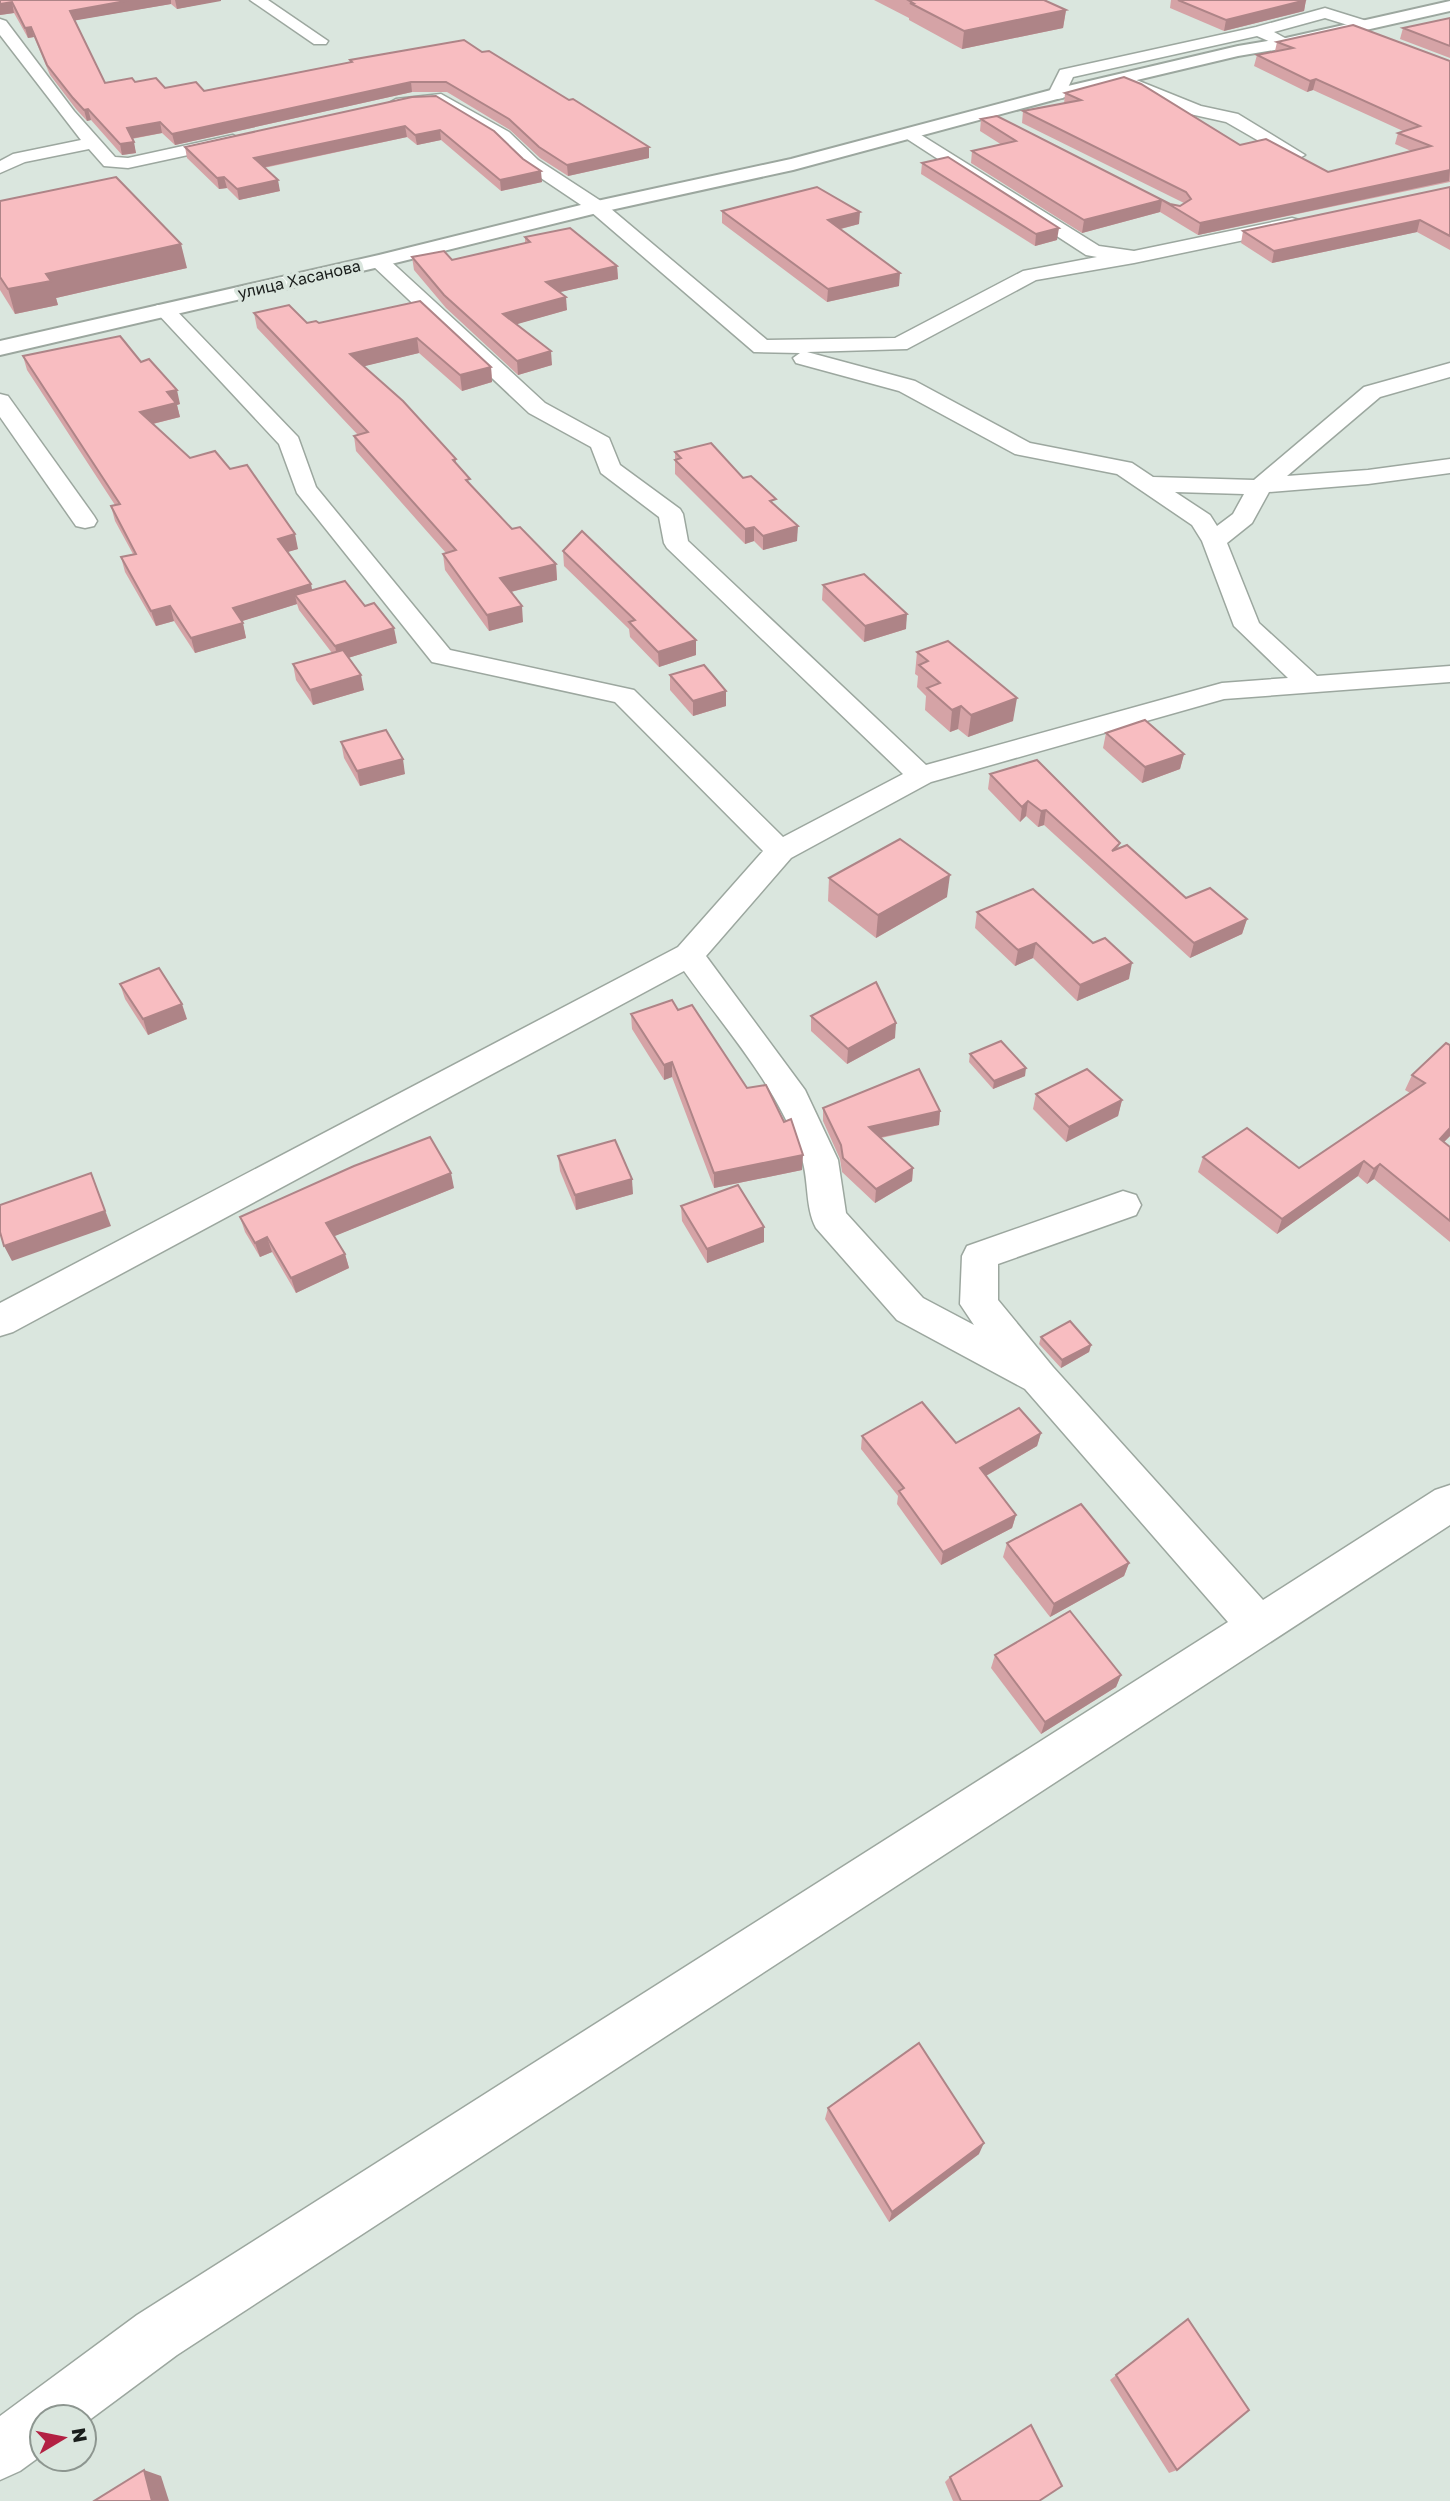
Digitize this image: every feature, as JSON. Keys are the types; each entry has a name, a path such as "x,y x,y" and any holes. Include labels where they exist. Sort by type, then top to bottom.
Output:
{"street":[{"path":"258,0 320,41"},
{"name":"улица Хасанова","path":"0,348 793,164 1057,94 1238,51 1286,43 1450,6"},
{"path":"1057,94 1066,75 1259,31 1329,7 1357,27 1386,41"},
{"path":"0,24 59,124 91,143 110,162 128,163 250,136"},
{"path":"1259,31 1286,43"},
{"path":"1124,80 1196,110 1232,118 1296,155"},
{"path":"372,109 413,100 441,99 503,136 532,164 597,208 762,347 907,386 1023,449 1124,468 1200,520 1214,541 1247,626 1310,684"},
{"path":"988,113 1011,125"},
{"path":"0,168 19,158 59,124"},
{"path":"910,133 1093,251 1134,257"},
{"path":"19,158 91,143"},
{"path":"762,347 899,344 1030,275 1134,257 1305,221"},
{"path":"379,261 537,408 601,443 610,468 671,514 676,543 920,776"},
{"path":"164,309 290,442 305,488 441,656 624,696 780,851"},
{"path":"1214,541 1243,518 1262,486 1372,392 1450,370"},
{"path":"0,401 85,521"},
{"path":"1148,484 1262,486 1368,477 1450,466"},
{"path":"0,1321 688,955 780,851 920,776 1222,691 1450,674"},
{"path":"688,955 788,1090 820,1160 829,1218 910,1309 1040,1378"},
{"path":"1123,1205 980,1256 979,1304 1040,1378 1259,1626"},
{"path":"64,2403 157,2335 1450,1503"},
{"path":"0,2451 28,2430"}],"building":[{"path":"0,0 131,0 70,11 105,83 132,78 135,82 156,78 165,88 196,82 204,91 352,62 350,60 464,40 482,52 489,51 569,100 573,99 649,147 567,165 539,147 509,119 446,82 411,82 172,134 160,122 127,128 134,142 120,144 88,109 84,110 47,65 31,27 25,28 12,2 0,4"},
{"path":"908,0 1044,0 1066,10 964,31"},
{"path":"1178,0 1306,0 1226,20"},
{"path":"1450,18 1450,46 1403,28"},
{"path":"1353,25 1450,61 1450,170 1200,223 1162,200 1084,220 972,151 1016,141 981,119 997,116 1170,204 1180,206 1191,199 1186,192 1023,111 1081,100 1065,93 1124,77 1141,84 1240,145 1266,139 1328,172 1431,146 1398,133 1420,126 1316,79 1310,81 1257,55 1293,48 1277,42"},
{"path":"436,96 494,131 523,159 541,171 500,180 440,130 415,135 405,126 254,158 278,180 237,189 224,177 217,178 185,147 412,97"},
{"path":"948,157 1059,228 1036,234 922,163"},
{"path":"116,177 181,244 46,274 51,281 8,289 0,277 0,201"},
{"path":"817,187 860,212 828,220 900,273 828,289 722,211"},
{"path":"1450,187 1450,236 1420,220 1274,251 1243,231"},
{"path":"570,228 617,266 546,282 566,297 503,314 551,351 517,361 444,295 412,257 444,251 452,260 530,242 525,237"},
{"path":"420,301 491,367 460,375 417,338 350,354 403,401 456,459 453,460 470,479 466,480 512,529 520,527 556,564 500,578 522,606 487,615 443,554 456,550 354,436 368,432 254,313 289,305 307,323 319,323"},
{"path":"120,336 141,362 149,359 177,390 167,392 176,403 140,412 190,458 215,451 230,469 247,465 295,534 278,539 311,584 233,608 243,623 191,638 170,606 151,611 121,557 136,554 111,506 120,504 23,356"},
{"path":"711,443 743,478 751,476 776,499 770,501 798,526 763,536 754,527 745,529 675,460 681,458 675,452"},
{"path":"582,531 696,640 658,652 629,622 635,620 563,551"},
{"path":"864,574 907,614 865,626 823,585"},
{"path":"345,581 365,606 374,603 394,628 335,646 295,595"},
{"path":"948,641 1017,698 971,715 961,706 952,710 927,688 940,683 919,665 928,661 917,652"},
{"path":"343,650 361,675 310,690 293,664"},
{"path":"704,665 726,691 693,701 670,675"},
{"path":"1145,720 1184,754 1145,767 1106,733"},
{"path":"386,730 403,759 357,771 341,742"},
{"path":"1037,760 1120,843 1112,851 1127,845 1186,898 1210,888 1247,919 1194,943 1046,810 1041,811 1028,801 1022,807 990,774"},
{"path":"900,839 950,875 878,915 829,878"},
{"path":"1033,889 1093,943 1105,938 1132,963 1080,985 1036,943 1018,950 977,912"},
{"path":"159,968 182,1004 143,1019 120,984"},
{"path":"876,982 896,1023 848,1049 811,1016"},
{"path":"672,1000 678,1010 692,1005 747,1088 766,1085 784,1122 791,1119 803,1155 714,1173 672,1062 664,1065 631,1014"},
{"path":"1001,1041 1026,1068 994,1081 970,1054"},
{"path":"1446,1043 1450,1045 1450,1128 1440,1139 1450,1147 1450,1221 1380,1164 1374,1169 1364,1161 1282,1219 1203,1157 1247,1128 1299,1168 1425,1083 1412,1075"},
{"path":"919,1069 940,1111 869,1127 913,1168 876,1189 843,1158 841,1145 823,1108"},
{"path":"1087,1069 1122,1100 1069,1127 1036,1094"},
{"path":"430,1137 451,1173 326,1223 345,1254 291,1278 267,1237 255,1243 240,1217 354,1166"},
{"path":"615,1140 632,1179 575,1195 558,1156"},
{"path":"91,1173 105,1211 4,1246 0,1232 0,1205"},
{"path":"738,1185 764,1227 707,1249 681,1206"},
{"path":"1070,1321 1091,1345 1062,1360 1041,1337"},
{"path":"922,1402 956,1443 1019,1408 1041,1433 980,1468 1016,1515 943,1552 899,1491 904,1488 862,1436"},
{"path":"1081,1504 1129,1563 1054,1604 1007,1543"},
{"path":"1070,1611 1121,1675 1045,1722 995,1655"},
{"path":"919,2043 984,2143 892,2212 828,2108"},
{"path":"1188,2319 1249,2410 1177,2470 1116,2375"},
{"path":"1031,2425 1062,2486 1039,2501 961,2501 950,2477"},
{"path":"144,2470 152,2501 94,2501"}]}
